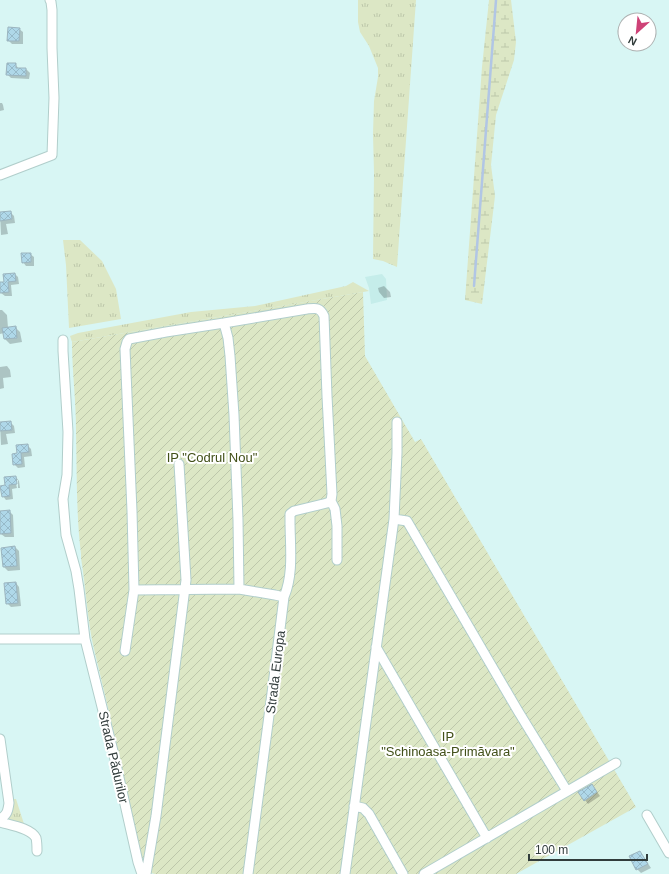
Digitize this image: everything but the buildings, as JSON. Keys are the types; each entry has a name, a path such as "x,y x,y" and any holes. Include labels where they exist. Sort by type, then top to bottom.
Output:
{"street":[{"path":"0,175 52,155 54,98 52,10 50,0"},
{"path":"125,651 134,590 125,345 129,339 224,322 314,308 319,309 324,316 332,494 331,500 335,509 337,526 337,560"},
{"path":"224,322 228,338 234,408 239,589"},
{"name":"Strada Pădurilor","path":"63,340 68,432 67,475 63,499 66,535 76,571 84,640 113,751 142,874"},
{"path":"345,874 394,519 397,422"},
{"path":"146,874 156,816 186,580 179,464"},
{"name":"Strada Europa","path":"248,874 272,701 284,597 288,588 290,571 290,514 294,511 327,503 331,500"},
{"path":"394,519 407,521 518,711 567,791"},
{"path":"134,590 239,589 284,597"},
{"path":"0,639 84,640"},
{"path":"376,647 487,838"},
{"path":"0,739 1,758 9,803 8,811 5,816 0,818"},
{"path":"424,874 616,763"},
{"path":"354,806 363,808 369,814 403,874"},
{"path":"647,815 669,853"},
{"path":"0,822 33,833 36,840 37,852"}],"shaded area":[{"path":"382,274 386,279 387,300 371,304 369,288 365,277"}],"green space":[{"path":"358,0 416,0 397,267 383,261 373,259 373,134 374,101 378,68 369,46 360,32 358,22"},
{"path":"489,0 511,0 516,42 514,60 496,115 491,165 495,196 482,304 465,300 482,67"},
{"path":"63,240 80,240 102,261 116,289 121,319 69,328 66,265"},
{"path":"353,282 369,291 72,342 70,336 78,333 191,312 255,306 346,286"},
{"path":"363,292 365,356 415,442 421,439 636,807 516,874 155,874 144,871 146,858 140,859 130,806 94,649 88,615 78,523 76,419 72,342"},
{"path":"12,799 16,799 25,827 6,821"}],"waterway":[{"path":"474,286 496,0"}],"park label":[{"name":"IP \"Codrul Nou\"","path":"212,457"},
{"name":"IP \"Schinoasa-Primăvara\"","path":"448,744"}]}
